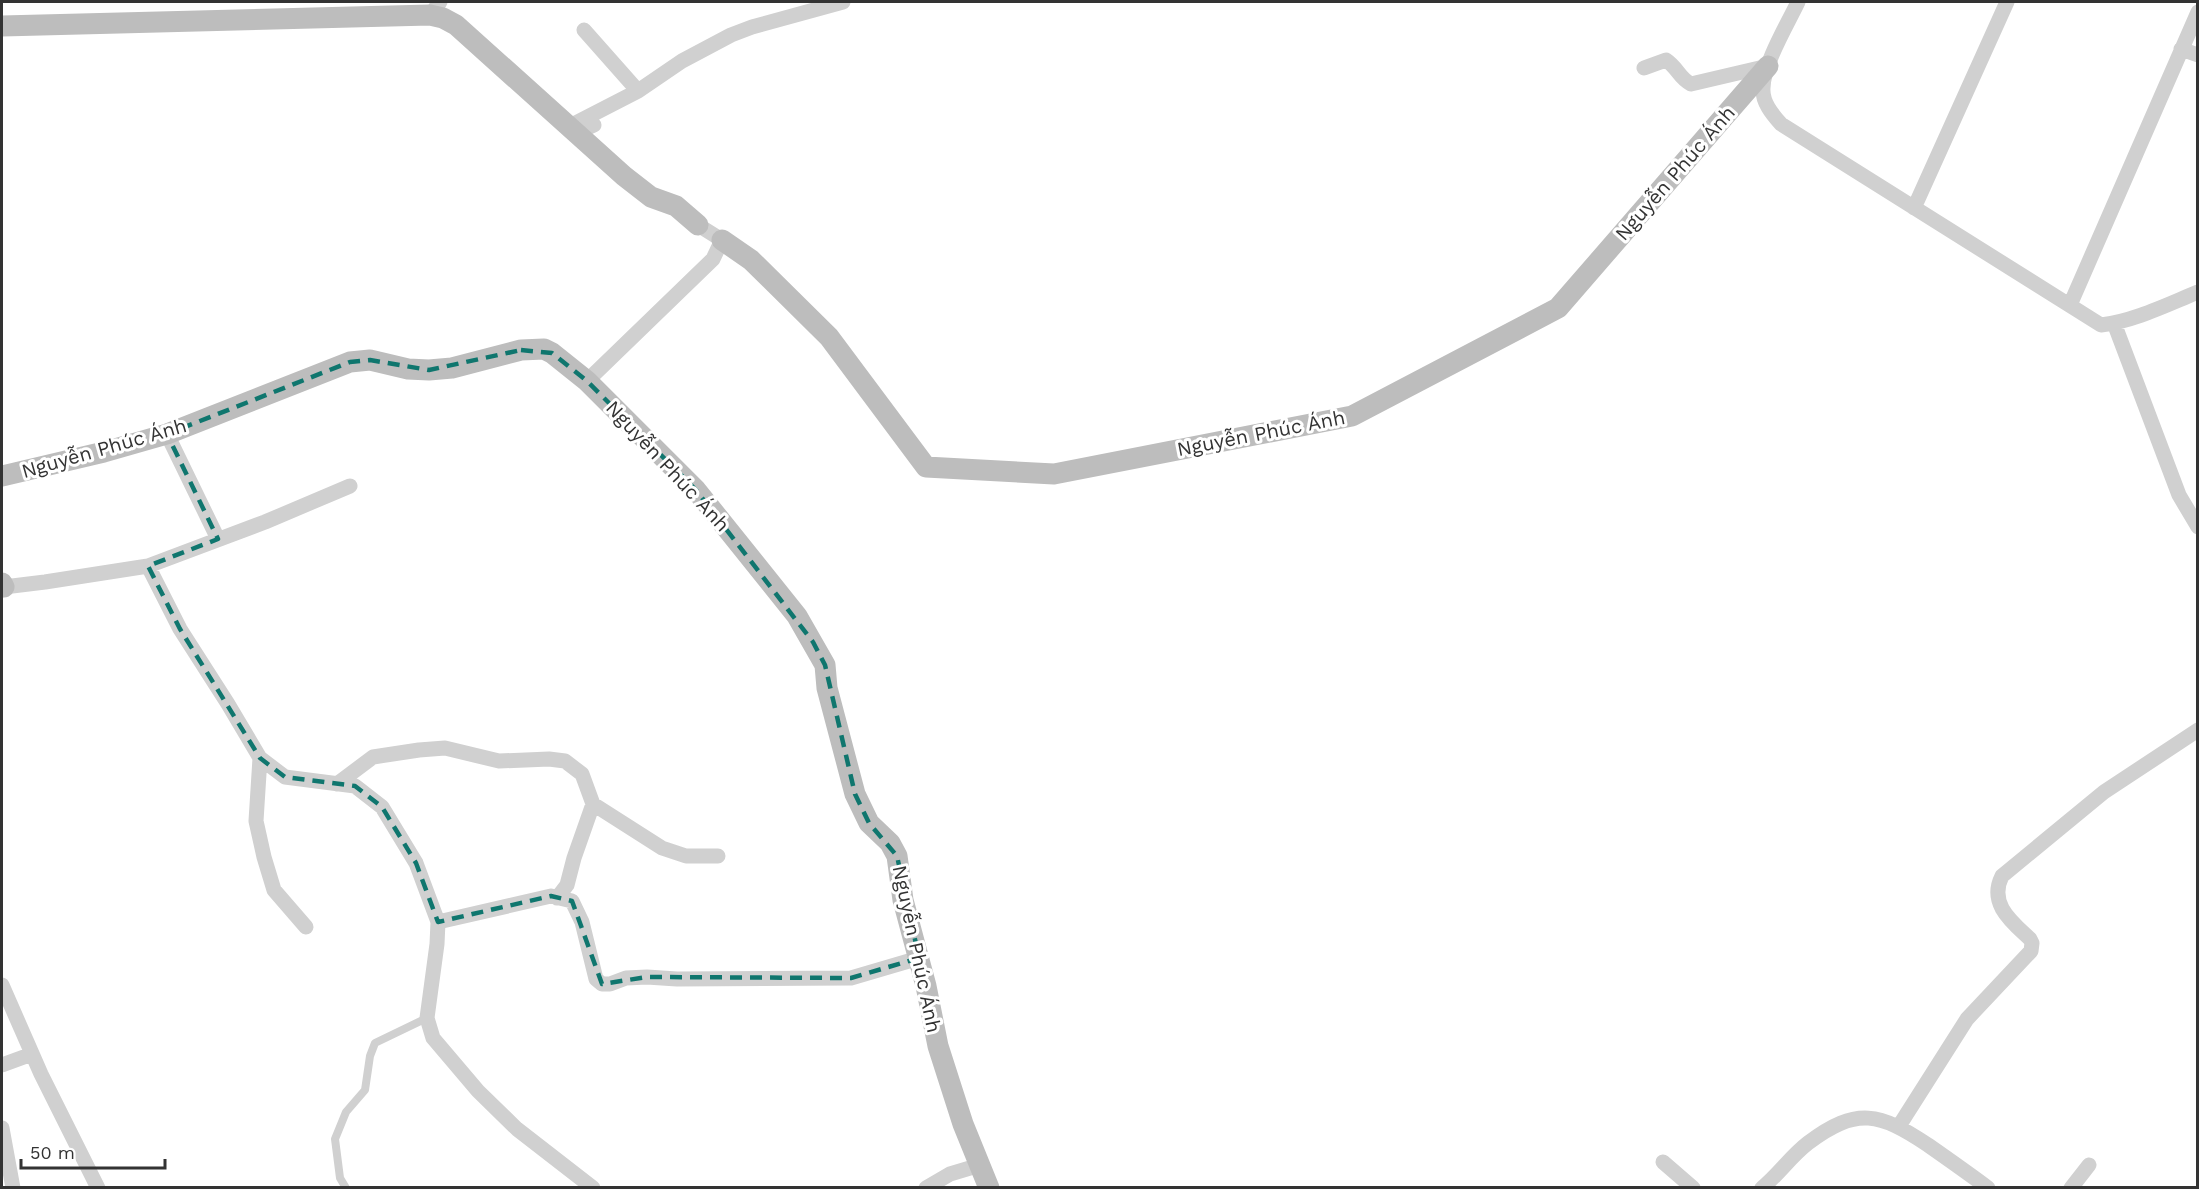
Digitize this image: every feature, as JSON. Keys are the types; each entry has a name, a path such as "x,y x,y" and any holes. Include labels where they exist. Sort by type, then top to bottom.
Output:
{"street":[{"path":"570,126 638,91 682,61 731,35 843,2"},
{"path":"1798,2 1768,66 1762,88 1768,109 1781,124 2101,325 2114,323 2198,292"},
{"path":"1914,208 2007,2"},
{"path":"2,26 435,8 443,18 456,25 624,176 651,197 676,206 698,225 722,240 713,259 587,381"},
{"path":"2070,305 2198,12"},
{"path":"584,30 638,91"},
{"path":"2181,49 2198,55"},
{"path":"1644,68 1666,60 1673,65 1682,80 1691,84 1768,66"},
{"name":"Nguyễn Phúc Ánh","path":"722,240 751,260 830,337 926,467 1054,474 1352,416 1558,308 1768,66"},
{"path":"2114,323 2179,495 2198,527"},
{"name":"Nguyễn Phúc Ánh","path":"2,476 104,452 167,434 343,364 362,360 378,361 408,369 429,370 460,367 521,350 544,349 587,381 696,490 791,608 813,642 825,665 827,688 855,794 869,823 890,843 897,856 903,900 919,958 943,1065 963,1124 989,1188"},
{"path":"167,434 219,539"},
{"path":"2,586 45,582 148,566 265,522 350,486"},
{"path":"148,566 180,629 260,758 285,777 355,786 382,807 416,863 438,922 427,1018 434,1038 478,1091 517,1129 593,1188"},
{"path":"1899,1126 1967,1019 2031,951 2030,939 2001,909 1997,893 2002,876 2104,792 2198,729"},
{"path":"337,784 373,757 445,748 499,761 549,759 565,761 582,774 593,804 662,848 686,856 718,856"},
{"path":"260,758 256,821 264,857 274,890 306,927"},
{"path":"557,898 567,885 593,804"},
{"path":"438,922 551,896 572,901 582,922 596,979 602,984 610,984 626,978 647,977 677,979 851,978 919,958"},
{"path":"2,985 32,1054 98,1188"},
{"path":"2,1065 32,1054"},
{"path":"1762,1188 1807,1144 1835,1126 1852,1119 1868,1118 1899,1126 1988,1188"},
{"path":"2,1128 13,1188"},
{"path":"1663,1162 1693,1188"},
{"path":"926,1188 950,1174 980,1165"},
{"path":"2071,1188 2089,1165"}],"lane":[{"path":"346,1188 340,1178 335,1139 346,1112 365,1090 370,1056 375,1043 427,1018"}],"highlighted area":[{"path":"521,350 552,353 587,381 696,490 813,642 825,665 855,794 869,823 897,856 919,958 851,978 647,977 602,984 572,901 551,896 438,922 416,863 382,807 355,786 285,777 260,758 180,629 148,566 218,539 167,434 350,362 370,360 429,370"}]}
